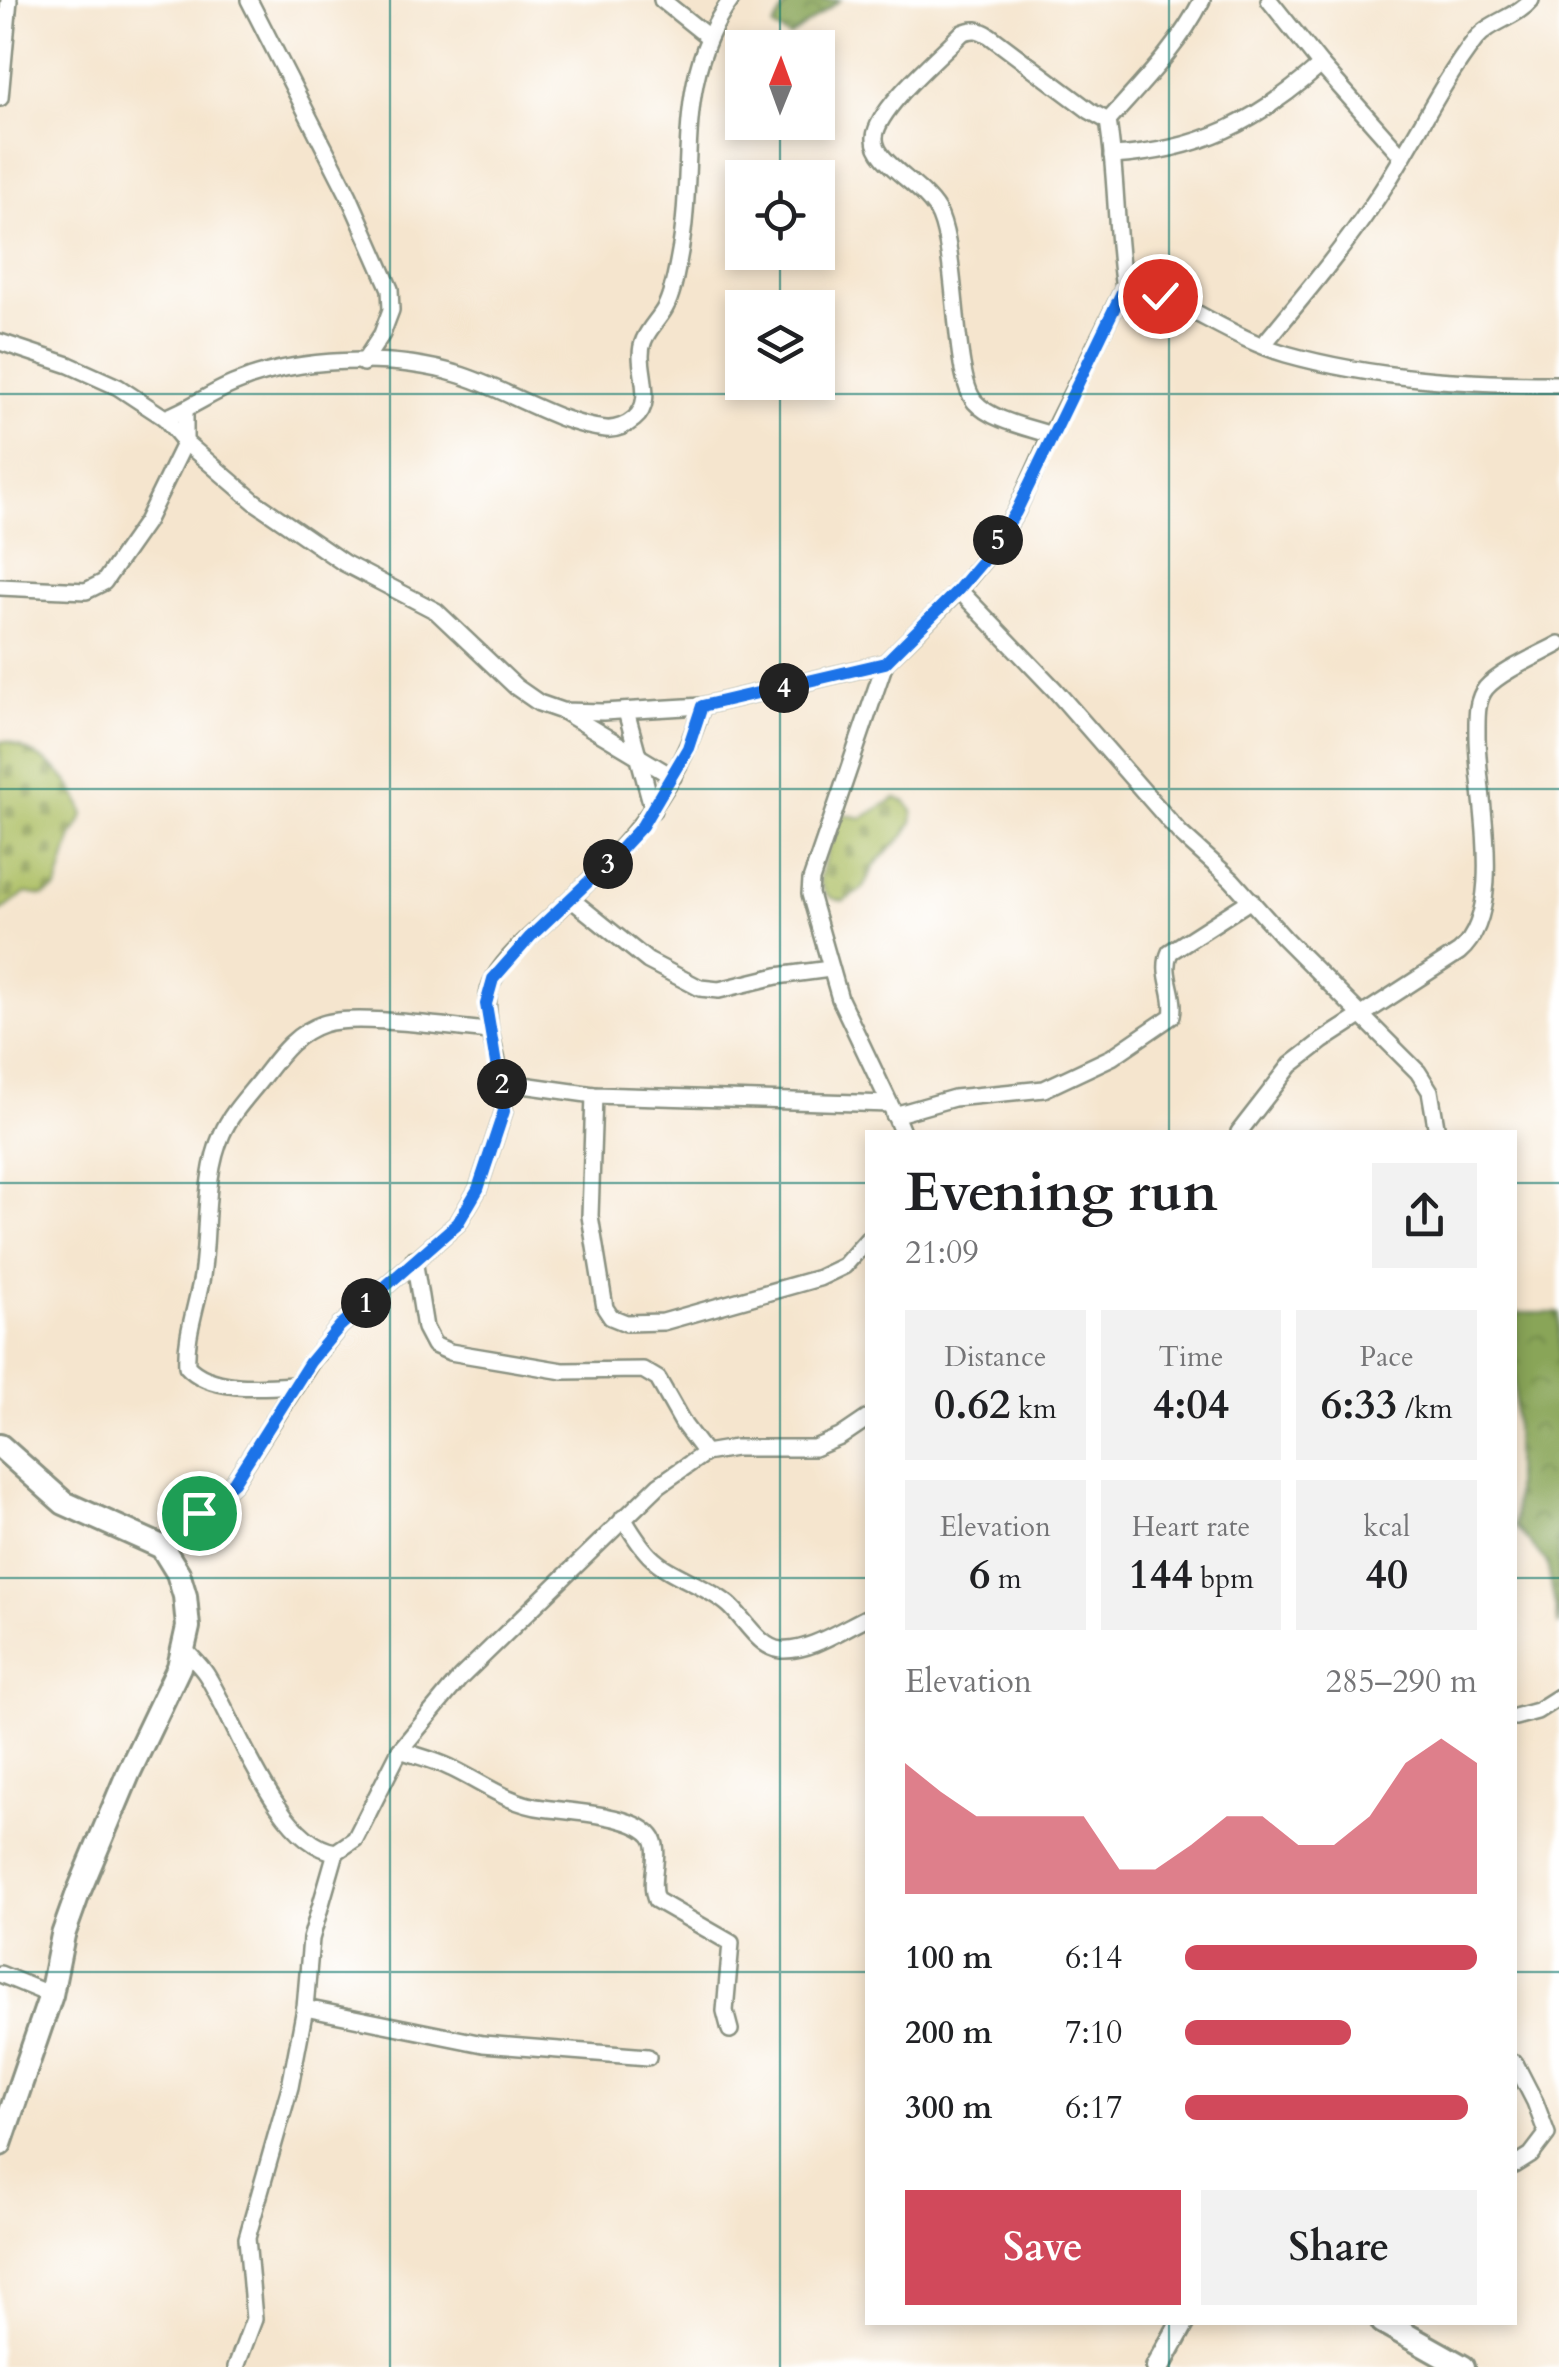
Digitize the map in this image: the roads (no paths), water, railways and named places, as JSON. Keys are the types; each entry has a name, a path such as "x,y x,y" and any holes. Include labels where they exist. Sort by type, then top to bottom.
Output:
{"street":[{"path":"0,98 9,0"},
{"path":"249,0 349,196 390,290 391,310 382,334 363,363"},
{"path":"662,0 707,36"},
{"path":"165,418 230,385 268,371 304,364 363,363 451,372 608,430 639,416 645,390 639,363 643,340 666,306 680,252 690,114 707,36 731,0"},
{"path":"901,1130 848,1018 830,969 812,906 811,880 885,663 958,590 991,551 1016,512 1124,288 1116,237 1108,121 1150,75 1202,0"},
{"path":"1270,0 1320,65 1401,154"},
{"path":"1263,345 1375,202 1427,109 1478,36 1518,13 1531,0"},
{"path":"1051,436 1002,418 974,401 963,368 949,242 943,224 928,195 880,156 874,143 875,131 885,113 970,29 980,29 1090,112 1108,121"},
{"path":"1112,156 1171,149 1226,131 1277,101 1320,65"},
{"path":"1124,288 1160,296 1214,325 1284,353 1372,373 1504,384 1559,384"},
{"path":"0,342 118,386 165,418 185,442 255,502 344,563 436,611 516,687 673,777"},
{"path":"0,587 96,588 104,582 146,522 185,442 185,411"},
{"path":"958,590 1042,676 1180,832 1418,1072 1430,1090 1438,1130"},
{"path":"1240,1130 1291,1066 1460,952 1476,933 1484,910 1477,747 1480,698 1489,684 1559,644"},
{"path":"562,711 702,706 885,663"},
{"path":"162,1547 234,1482 296,1385 340,1326 458,1223 478,1189 504,1111 486,1004 493,979 520,947 624,846 653,810 688,748 702,706"},
{"path":"626,711 653,810"},
{"path":"571,898 648,961 700,988 720,990 777,976 830,969"},
{"path":"502,1082 594,1094 892,1110 954,1098 1044,1089 1112,1057 1172,1016 1166,961 1170,952 1251,900"},
{"path":"296,1385 228,1383 204,1378 187,1366 212,1176 227,1123 292,1041 323,1024 359,1021 490,1031"},
{"path":"594,1094 591,1227 605,1308 616,1320 663,1322 819,1278 844,1266 865,1242"},
{"path":"414,1258 426,1328 434,1345 450,1352 563,1371 644,1370 658,1379 705,1453"},
{"path":"236,2367 254,2318 246,2250 250,2224 290,2087 305,2008 311,1939 336,1852 355,1839 400,1750 460,1678 659,1485 705,1453 735,1448 814,1448 865,1420"},
{"path":"0,1446 64,1503 162,1547 178,1572 188,1627 185,1650 78,1894 50,1996 0,2144"},
{"path":"623,1518 641,1546 659,1564 700,1584 774,1648 805,1647 865,1617"},
{"path":"185,1650 205,1673 281,1810 317,1848 336,1852"},
{"path":"1517,1716 1537,1711 1559,1697"},
{"path":"400,1750 452,1768 529,1806 587,1813 642,1828 655,1846 652,1884 656,1900 731,1942 725,2011 730,2030"},
{"path":"0,1974 50,1996"},
{"path":"305,2008 483,2044 648,2057"},
{"path":"1517,2066 1547,2134 1531,2156 1517,2164"},
{"path":"1158,2367 1181,2325"},
{"path":"1388,2325 1463,2367"}]}
